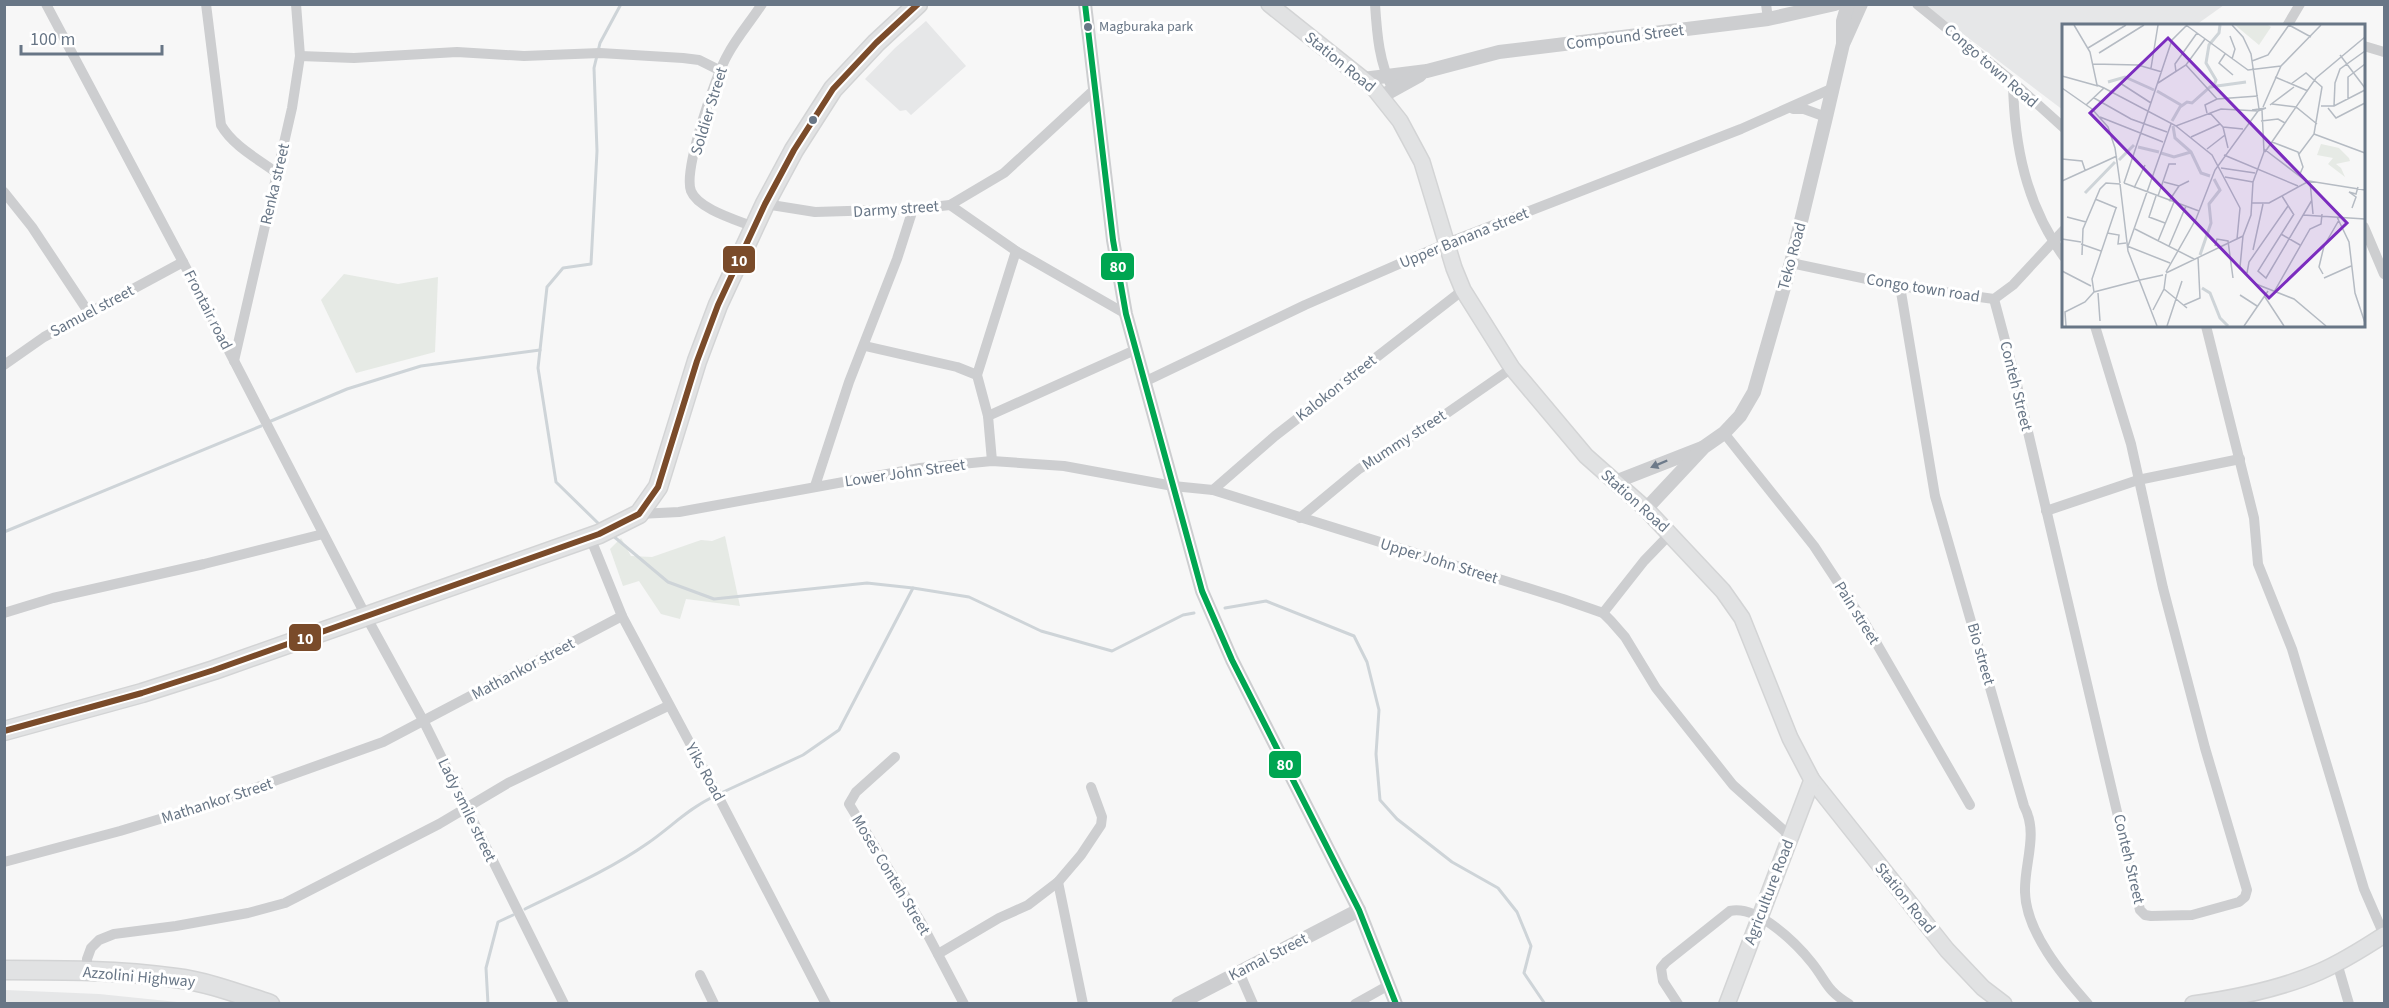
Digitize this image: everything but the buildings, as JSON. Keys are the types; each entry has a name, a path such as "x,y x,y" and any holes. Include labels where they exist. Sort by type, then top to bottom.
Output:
{"main road":[{"path":"4,731 142,693 367,618 594,536 639,514 657,487 697,361 718,305 765,204 794,150 833,88 918,4"},
{"name":"Station Road","path":"1269,4 1364,79 1388,93 1422,162 1463,290 1512,368 1586,456 1646,509 1709,574 1742,618 1790,738 1812,780 1922,920 1964,969 1999,1002"},
{"name":"Agriculture Road","path":"1727,1004 1812,780"},
{"path":"2193,1004 2270,988 2303,978 2337,963 2384,935"},
{"name":"Azzolini Highway","path":"4,970 87,971 176,978 207,984 270,1004"}],"street":[{"name":"Frontair road","path":"46,4 183,262 367,618"},
{"path":"206,4 222,125 228,136 277,173"},
{"name":"Renka street","path":"234,361 292,108 300,56 296,4"},
{"name":"Soldier Street","path":"754,227 707,207 690,190 690,179 699,131 721,70 729,52 762,4"},
{"path":"1085,4 1113,240 1126,314 1202,591 1232,660 1359,910 1396,1004"},
{"path":"1375,4 1378,45 1388,93"},
{"path":"1766,4 1768,19"},
{"name":"Teko Road","path":"1646,509 1704,447 1724,433 1740,416 1754,392 1791,263 1843,44 1848,4"},
{"name":"Teko Road","path":"1847,24 1861,4"},
{"name":"Congo town Road","path":"1917,4 2013,82 2062,126"},
{"path":"2288,24 2300,4"},
{"name":"Compound Street","path":"1364,79 1427,71 1499,52 1768,19 1830,6 1847,24"},
{"path":"2365,46 2385,52"},
{"path":"300,56 354,58 457,52 524,56 598,52 699,60 721,70"},
{"name":"Compound Street","path":"1388,93 1427,71"},
{"path":"2013,82 2013,120 2027,187 2053,243 2062,254"},
{"name":"Upper Banana street","path":"1144,382 1305,305 1447,243 1790,109 1833,88"},
{"name":"Darmy street","path":"765,204 815,212 913,209 950,205 1004,173 1094,90"},
{"path":"1790,109 1804,109 1826,117"},
{"path":"4,192 32,227 89,313"},
{"path":"950,205 1016,251 1126,314"},
{"path":"815,486 849,382 865,345 913,209"},
{"path":"2365,229 2385,274"},
{"name":"Congo town road","path":"1791,263 1900,286 1994,299 2013,285 2062,232"},
{"path":"992,461 988,416 977,375 1016,251"},
{"name":"Samuel street","path":"4,365 44,337 183,262"},
{"name":"Bio street","path":"1900,286 1935,495 2024,806 2030,817 2031,844 2025,894 2028,907 2042,943 2065,978 2088,1004"},
{"name":"Kalokon street","path":"1213,490 1275,436 1463,290"},
{"name":"Conteh Street","path":"1994,299 2140,910 2145,915 2151,916 2192,915 2239,902 2245,897 2247,890 2205,748 2163,588 2131,444 2095,327"},
{"path":"2206,327 2253,518 2258,564 2292,649 2364,889 2384,935"},
{"path":"865,345 957,367 977,375"},
{"path":"988,416 1136,350"},
{"name":"Mummy street","path":"1300,518 1359,469 1427,427 1512,368"},
{"name":"Pain street","path":"1724,433 1814,546 1866,625 1970,805"},
{"name":"Teko Road","path":"1615,482 1704,447"},
{"path":"2046,511 2138,480 2240,459"},
{"name":"Lower John Street","path":"639,514 707,508 920,468 992,461 1064,466 1173,486"},
{"name":"Upper John Street","path":"1173,486 1213,490 1563,598 1603,614"},
{"path":"1671,533 1644,561 1603,614 1625,637 1656,688 1732,785 1790,836"},
{"path":"4,613 53,598 323,534"},
{"name":"Yiks Road","path":"594,536 622,616 825,1004"},
{"name":"Mathankor street","path":"424,722 622,616"},
{"name":"Lady smile street","path":"367,618 424,722 564,1004"},
{"path":"87,971 87,959 91,948 99,940 114,934 248,913 285,903 466,808 508,783 668,706"},
{"name":"Mathankor Street","path":"4,862 213,803 373,746 424,722"},
{"name":"Moses Conteh Street","path":"895,757 856,792 849,804 938,954 964,1004"},
{"path":"938,954 999,918 1028,905 1058,882 1081,855 1101,825 1102,817 1090,787"},
{"path":"1058,882 1083,1004"},
{"name":"Kamal Street","path":"1178,1004 1359,910"},
{"path":"1678,1004 1663,981 1661,968 1730,911 1743,910 1759,915 1805,955 1834,995 1849,1004"},
{"path":"2337,963 2349,1004"},
{"path":"1239,972 1253,1004"},
{"path":"700,975 714,1004"},
{"path":"1355,1004 1389,985"}],"shaded area":[{"path":"1925,5 2224,5 2197,24 2062,24 2062,109"},
{"path":"926,21 966,66 911,115 906,110 900,111 865,79"},
{"path":"344,274 398,284 438,277 435,352 356,373 321,300"},
{"path":"725,536 740,606 686,599 680,619 661,614 639,581 623,586 610,549 621,538 631,556 652,557 701,540 712,541"},
{"path":"5,990 99,994 187,1003 5,1003"}],"waterway":[{"path":"600,525 556,482 538,368 547,287 563,268 591,264 597,151 594,68 600,43 621,4"},
{"path":"271,421 347,389 421,366 540,350"},
{"path":"4,532 261,426"},
{"path":"612,535 668,582 714,599 867,583 913,588 969,597 1041,631 1112,651 1183,615 1194,613"},
{"path":"721,793 803,755 839,730 913,588"},
{"path":"1225,608 1266,601 1354,636 1367,662 1379,710 1376,754 1380,800 1397,819 1452,862 1498,888 1517,912 1531,946 1524,973 1545,1004"},
{"path":"525,909 619,861 713,797"},
{"path":"488,1004 486,968 498,922 513,915"}],"transit line":[{"name":"10","path":"4,731 142,693 214,670 599,534 639,514 658,487 697,361 718,305 765,204 794,150 833,89 876,43 918,4"},
{"name":"80","path":"1085,4 1113,240 1126,314 1202,591 1232,660 1359,910 1396,1004"}],"place":[{"name":"Magburaka park","path":"1088,27"}]}
